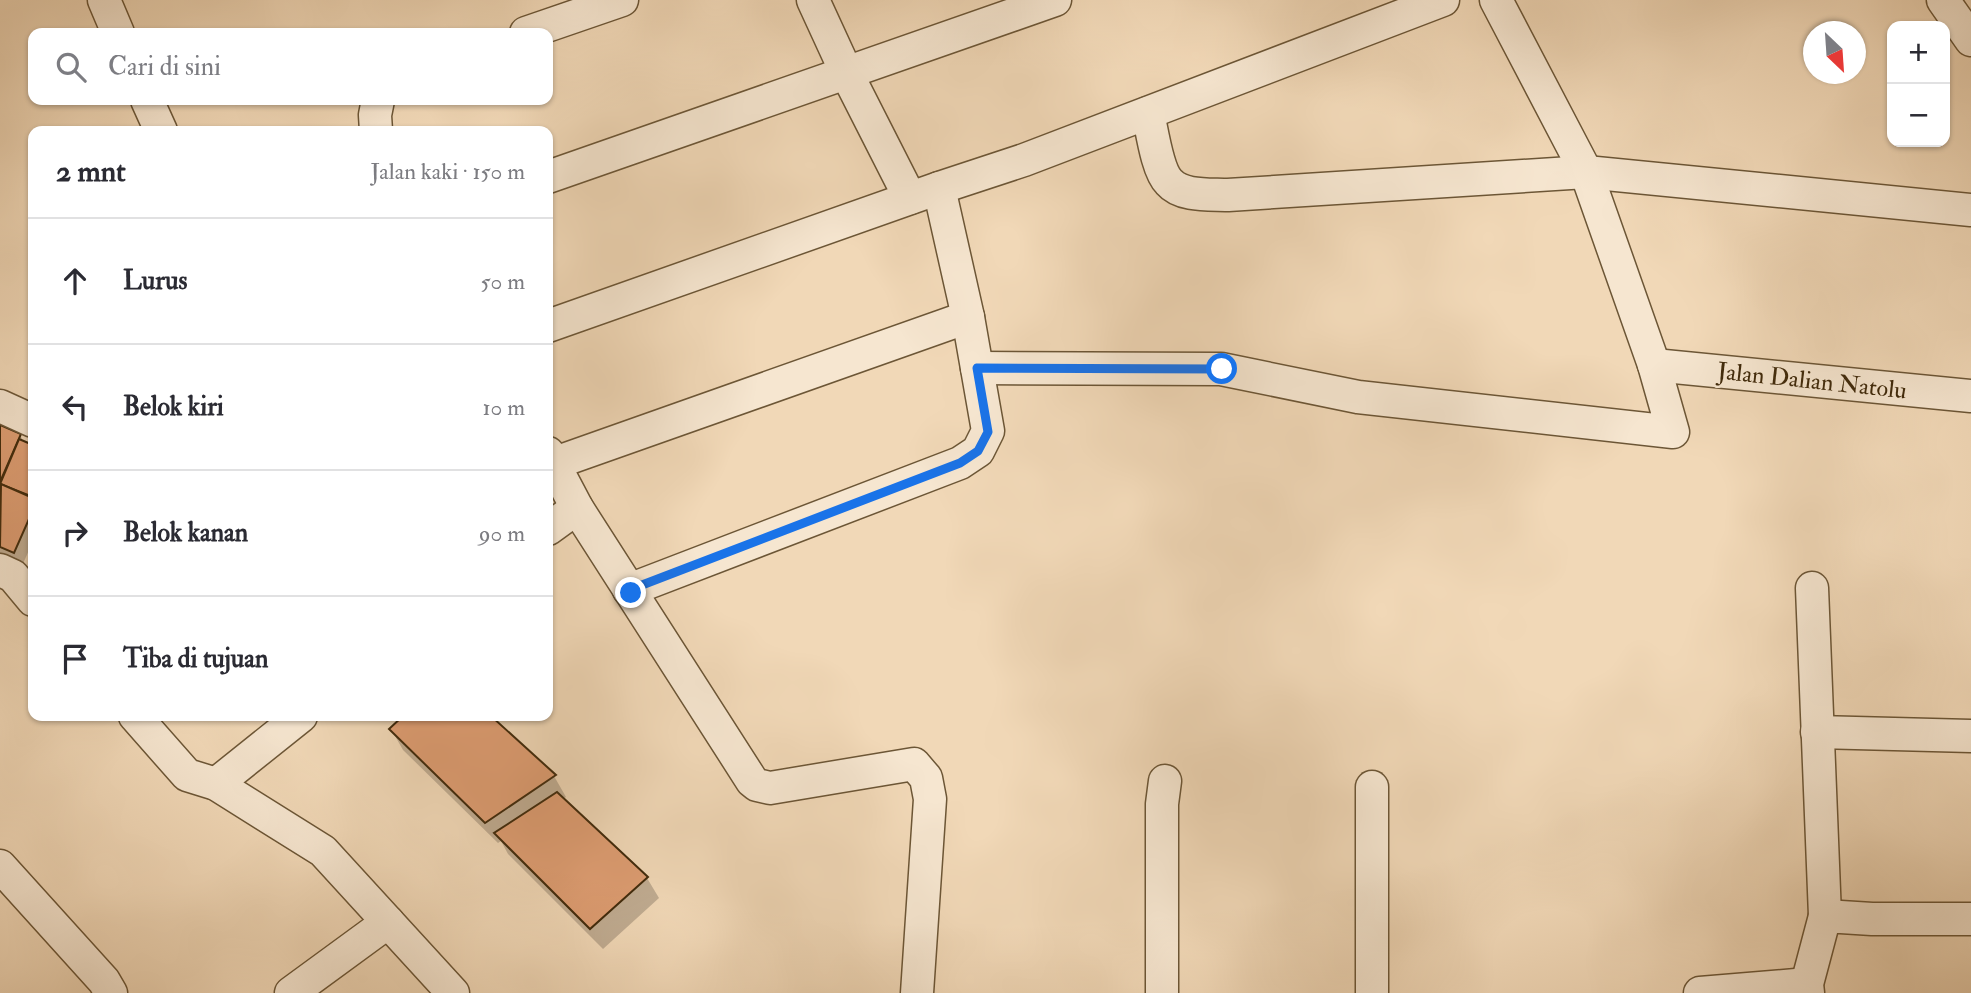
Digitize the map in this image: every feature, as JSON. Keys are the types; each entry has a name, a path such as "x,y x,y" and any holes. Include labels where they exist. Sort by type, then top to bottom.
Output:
{"street":[{"path":"104,0 116,28"},
{"path":"541,28 622,0"},
{"path":"629,590 960,463 978,451 988,432 968,317 924,193 847,74 813,0"},
{"path":"553,175 1055,0"},
{"path":"553,324 1024,160 1443,0"},
{"path":"977,368 1222,369 1358,397 1673,432 1654,365 1586,172 1496,0"},
{"path":"1943,0 1971,40"},
{"path":"149,105 159,126"},
{"path":"376,126 377,105"},
{"path":"1147,113 1161,165 1169,183 1186,192 1201,194 1228,195 1586,172 1971,210"},
{"path":"553,457 968,317"},
{"name":"Jalan Dalian Natolu","path":"1654,365 1971,396"},
{"path":"0,406 28,419"},
{"path":"553,462 577,508 746,774 757,785 770,788 914,764 926,778 930,799 917,993"},
{"path":"553,525 577,508"},
{"path":"11,572 28,594"},
{"path":"1700,993 1808,988 1825,916 1812,588"},
{"path":"139,721 187,775 216,784 323,851 453,993"},
{"path":"216,784 295,721"},
{"path":"1817,732 1971,736"},
{"path":"1162,993 1161,804 1165,781"},
{"path":"1371,787 1372,993"},
{"path":"0,866 111,993"},
{"path":"1825,916 1971,919"},
{"path":"291,993 388,922"}],"building":[{"path":"0,425 21,434 0,482"},
{"path":"19,439 28,443 28,495 0,484"},
{"path":"1,484 28,496 28,521 14,553 0,547"},
{"path":"398,721 497,721 556,775 485,823 389,729"},
{"path":"557,792 648,877 590,929 494,833"}],"route":[{"path":"631,593 629,590 960,463 978,451 988,432 977,368 1222,369"}]}
